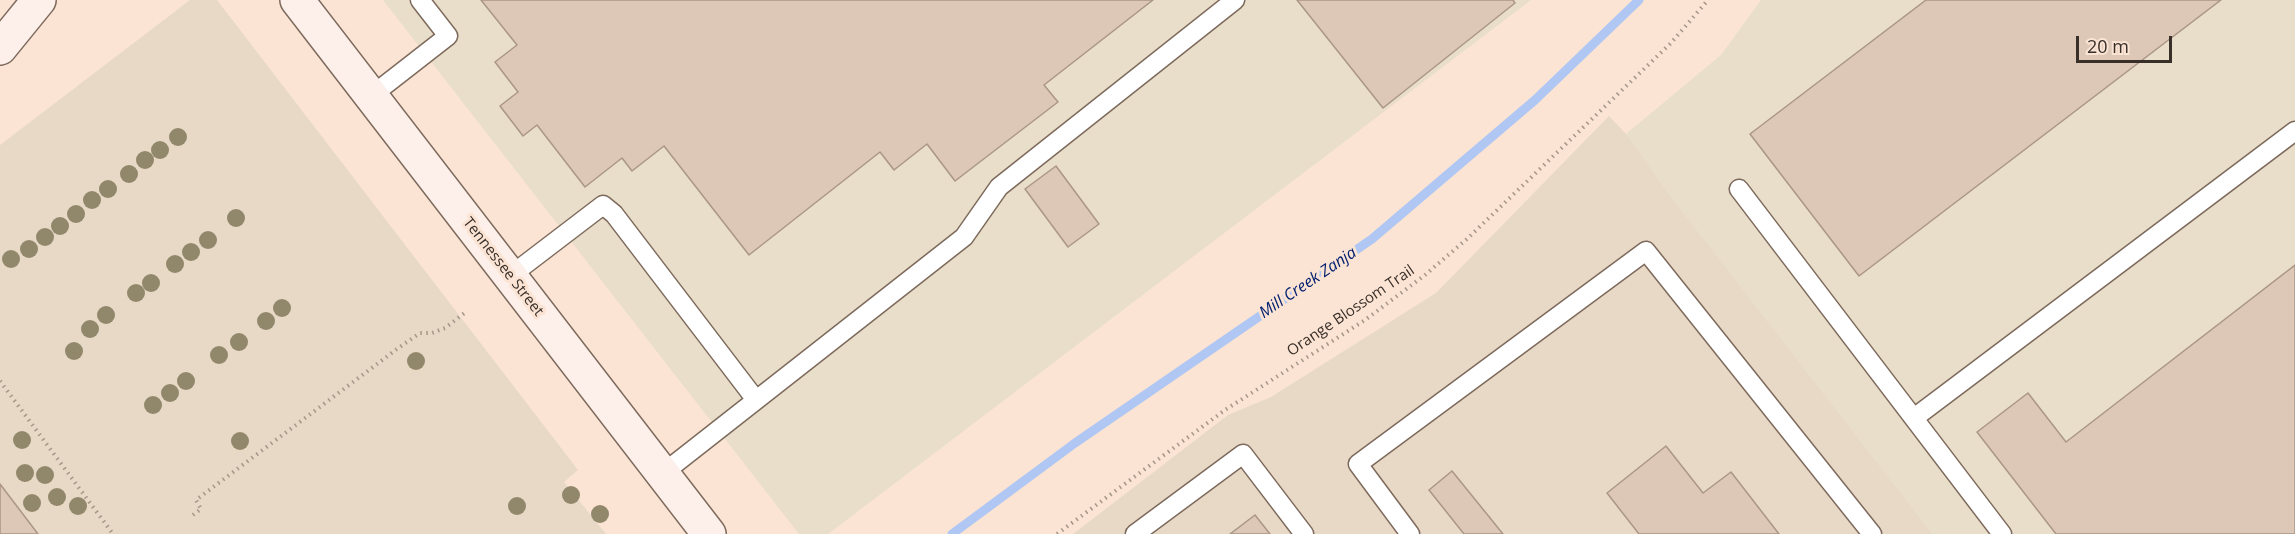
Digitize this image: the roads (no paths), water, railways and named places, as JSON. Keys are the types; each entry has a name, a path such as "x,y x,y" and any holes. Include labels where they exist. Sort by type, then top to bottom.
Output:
{"main road":[{"path":"0,14 32,0"},
{"path":"0,48 39,0"},
{"name":"Tennessee Street","path":"297,0 709,534"}],"lane":[{"path":"371,96 448,36 420,0"},
{"path":"663,474 964,237 999,187 1235,0"},
{"path":"1914,418 2295,131"},
{"path":"1739,189 2002,534"},
{"path":"510,276 603,205 614,214 756,400"},
{"path":"1410,534 1358,464 1646,251 1872,534"},
{"path":"1135,534 1243,454 1304,534"}],"waterway":[{"name":"Mill Creek Zanja","path":"952,534 1075,443 1372,239 1535,100 1639,0"}]}
